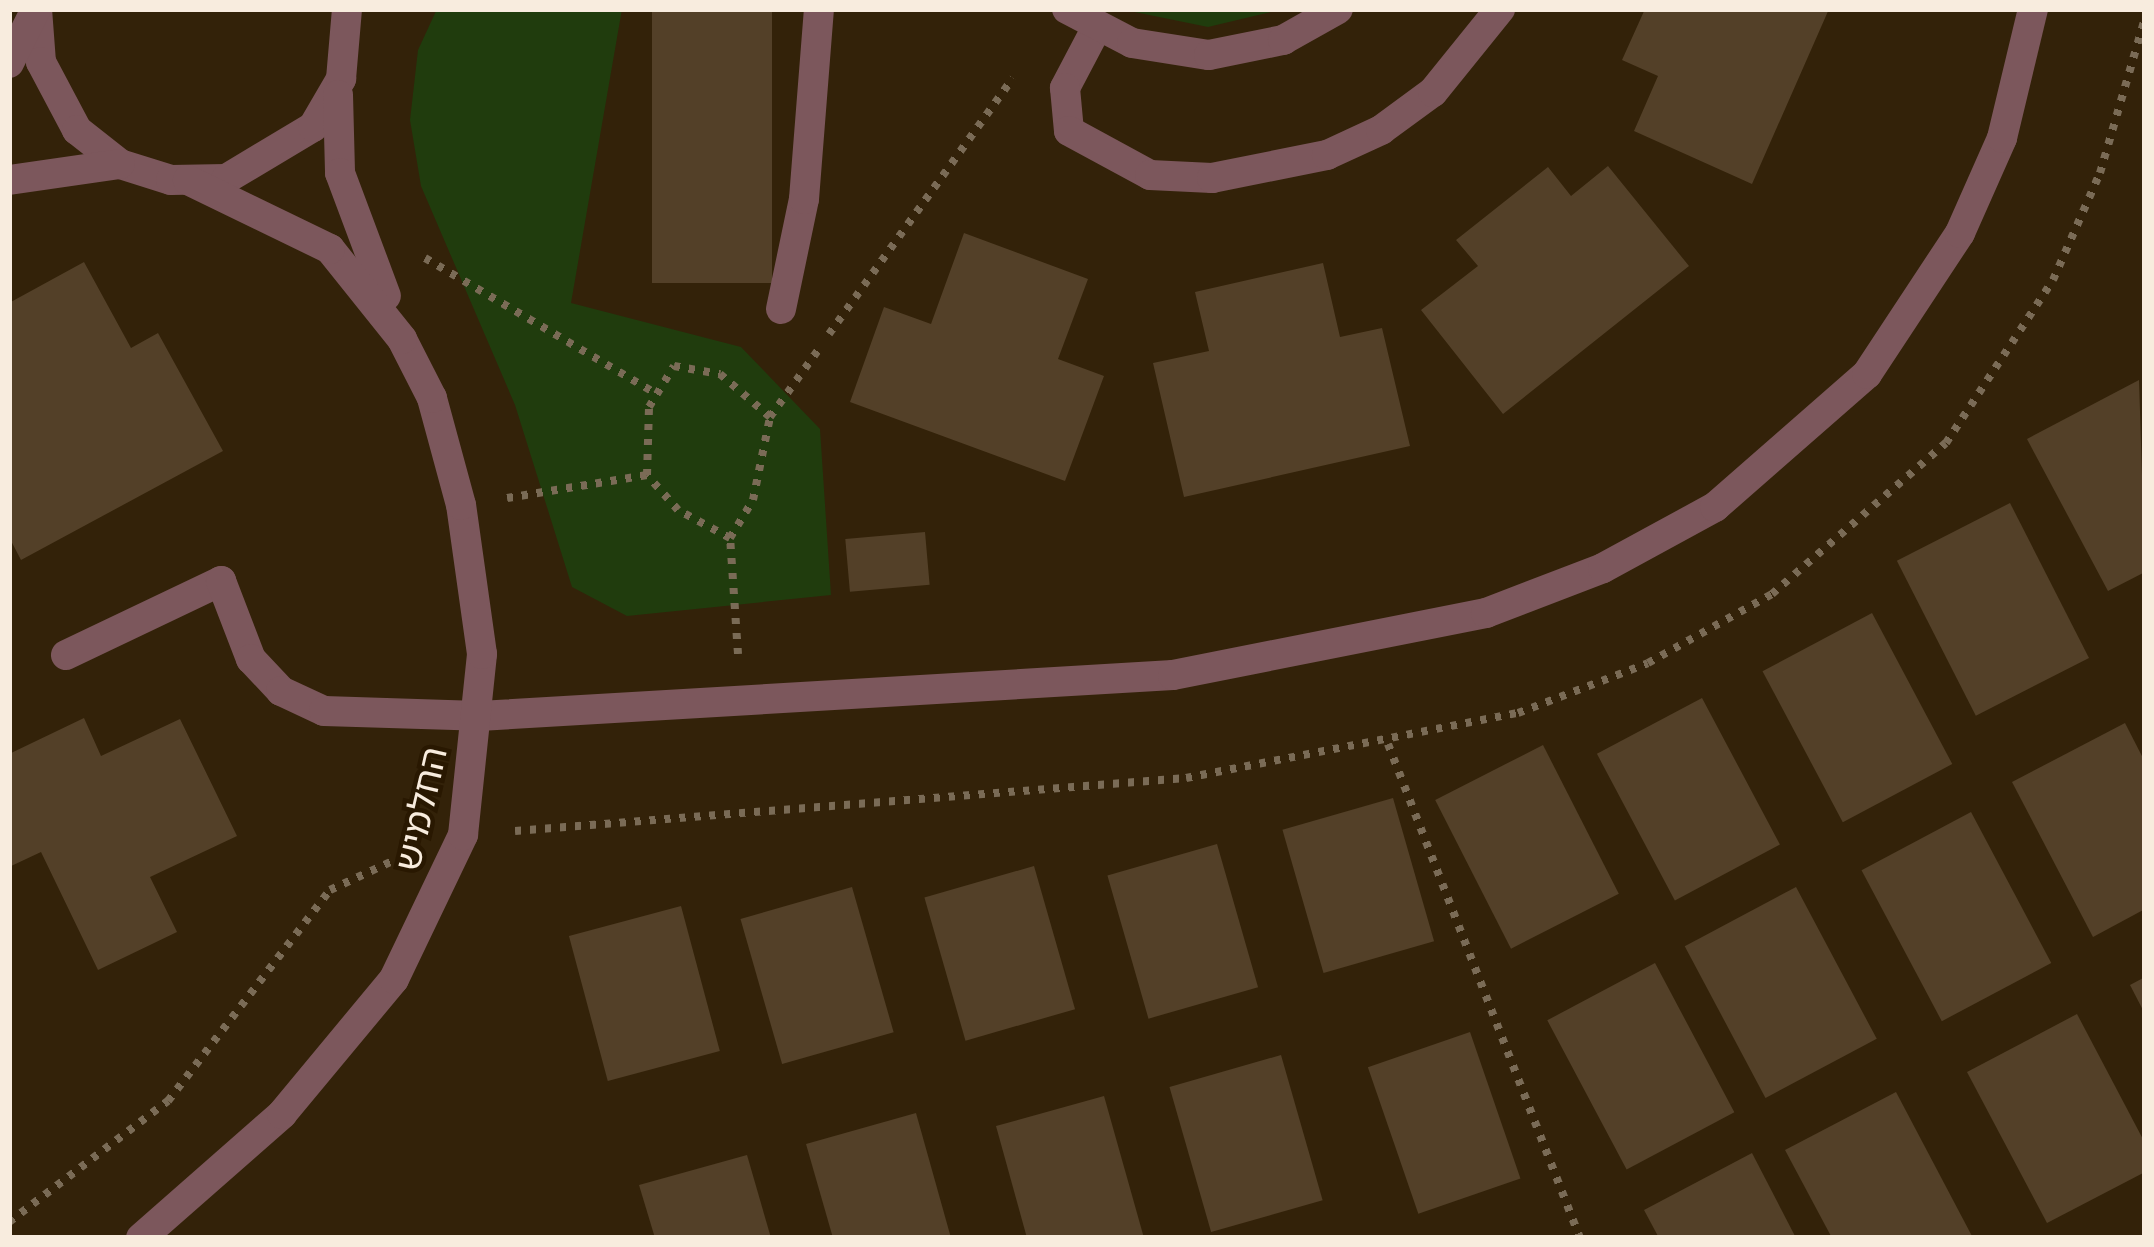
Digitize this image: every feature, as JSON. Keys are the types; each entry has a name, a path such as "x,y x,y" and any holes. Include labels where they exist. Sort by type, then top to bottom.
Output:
{"street":[{"path":"9,63 36,9"},
{"path":"36,9 41,62 77,130 120,164"},
{"path":"781,309 804,199 819,9"},
{"path":"1067,9 1097,27 1168,52 1241,53 1337,9"},
{"path":"1097,27 1065,88 1069,131 1150,175 1212,178 1327,155 1381,130 1433,92 1500,9"},
{"path":"67,655 221,581 250,659 281,691 324,710 478,716 742,703 1258,662 1486,613 1603,568 1715,507 1867,374 1960,232 2002,138 2033,9"},
{"name":"החלמיש","path":"141,1238 282,1114 394,980 463,835 478,716 478,580 461,505 413,362 354,216 332,134 351,15"},
{"path":"9,180 120,164 188,180 271,162 313,127 341,80"},
{"name":"החלמיש","path":"188,180 330,249 413,362"}],"path":[{"path":"742,703 730,538 753,500 770,417 1022,67"},
{"path":"354,216 657,394"},
{"path":"730,538 679,511 647,475 657,394 674,366 720,374 770,417"},
{"path":"461,505 647,475"},
{"path":"1388,744 1580,1238"}],"green space":[{"path":"437,9 622,9 571,303 741,347 820,429 831,595 627,616 572,587 515,405 421,186 410,120 418,50"},
{"path":"1120,9 1283,9 1208,27"}],"building":[{"path":"652,9 772,9 772,283 652,283"},
{"path":"1645,9 1829,9 1752,184 1634,131 1658,76 1622,60"},
{"path":"1608,166 1689,266 1503,414 1421,310 1478,266 1456,240 1548,167 1571,196"},
{"path":"964,233 1088,279 1058,359 1104,376 1065,481 850,402 884,307 931,324"},
{"path":"84,262 131,348 158,333 223,451 21,560 9,537 9,303"},
{"path":"1323,263 1340,337 1382,328 1410,446 1184,497 1153,363 1209,351 1195,292"},
{"path":"2139,380 2145,572 2108,591 2027,439"},
{"path":"2010,503 2089,658 1976,716 1897,561"},
{"path":"925,532 930,585 850,592 845,539"},
{"path":"1872,613 1952,764 1843,822 1763,671"},
{"path":"1702,698 1780,845 1675,900 1597,754"},
{"path":"84,718 101,756 180,719 237,836 150,877 177,932 98,970 41,852 9,867 9,754"},
{"path":"2125,723 2145,762 2145,909 2093,937 2012,782"},
{"path":"1543,745 1619,894 1511,949 1435,800"},
{"path":"1393,798 1434,941 1324,973 1282,830"},
{"path":"1971,812 2051,963 1942,1021 1862,870"},
{"path":"1217,844 1258,987 1148,1019 1107,875"},
{"path":"1034,866 1075,1009 965,1041 924,897"},
{"path":"852,887 894,1032 782,1064 740,919"},
{"path":"1796,887 1877,1039 1765,1098 1685,946"},
{"path":"681,906 720,1051 608,1081 569,936"},
{"path":"1655,963 1734,1112 1627,1169 1547,1020"},
{"path":"2145,977 2145,1014 2130,985"},
{"path":"2077,1014 2145,1143 2145,1172 2047,1223 1967,1072"},
{"path":"1470,1032 1520,1179 1418,1214 1368,1067"},
{"path":"1281,1055 1323,1200 1211,1232 1169,1087"},
{"path":"1896,1092 1973,1238 1832,1238 1785,1150"},
{"path":"1104,1096 1144,1238 1027,1238 996,1126"},
{"path":"916,1113 951,1238 833,1238 806,1144"},
{"path":"1752,1153 1796,1238 1659,1238 1644,1210"},
{"path":"747,1155 771,1238 655,1238 639,1185"}]}
